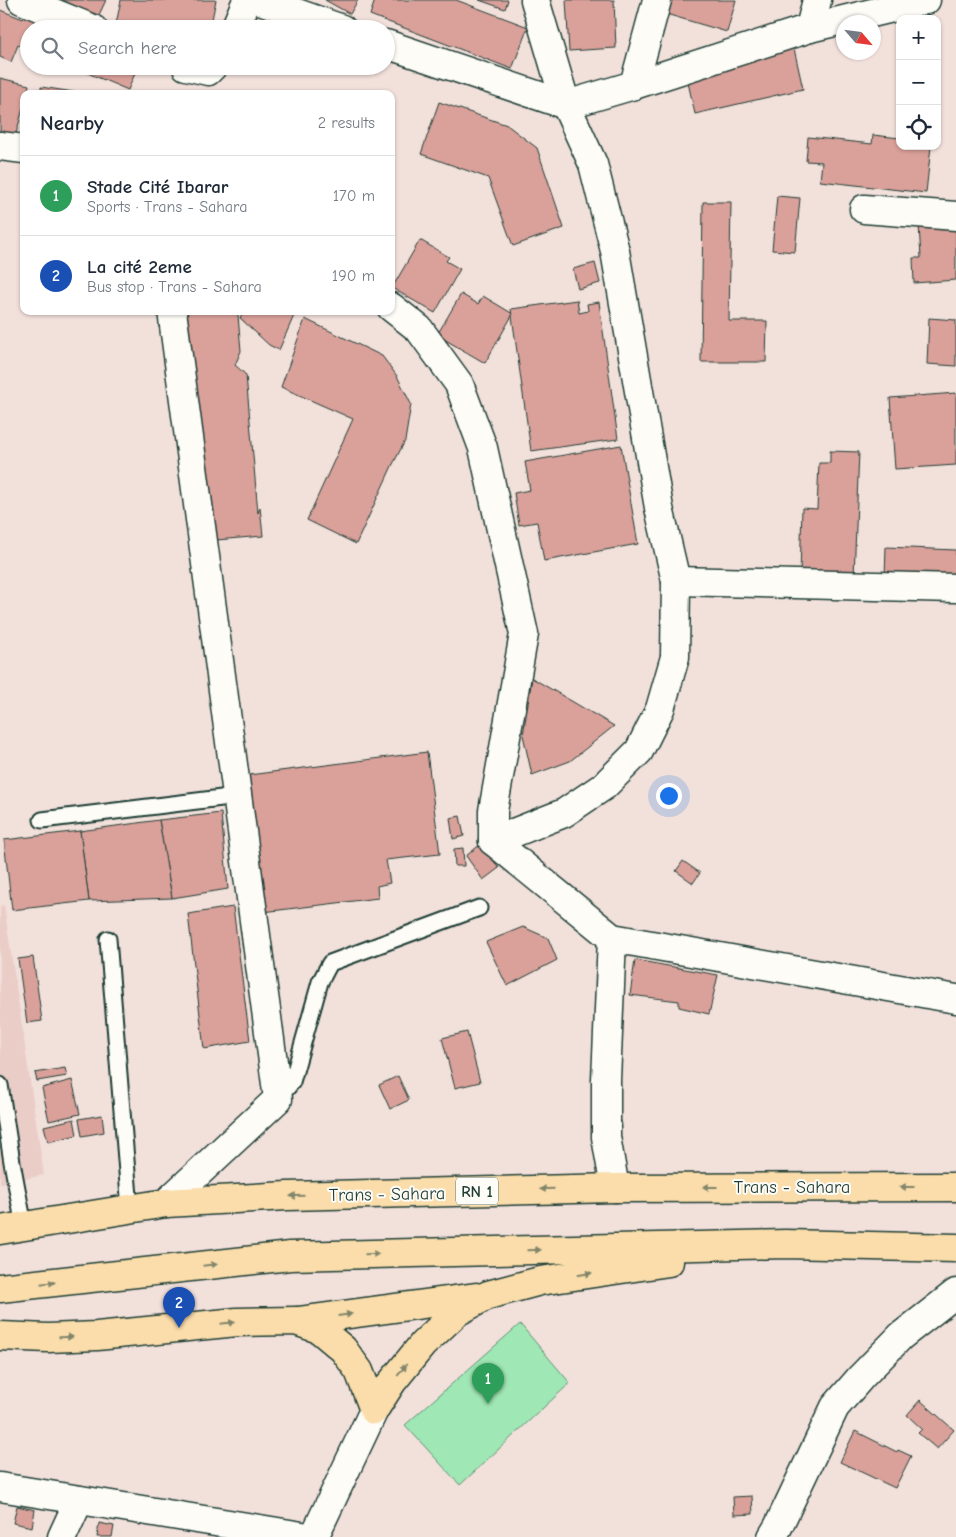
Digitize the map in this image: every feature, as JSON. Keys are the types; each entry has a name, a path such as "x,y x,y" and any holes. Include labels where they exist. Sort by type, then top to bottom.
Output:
{"highway":[{"name":"Trans - Sahara","path":"12,1228 166,1203 287,1196 615,1188 956,1187"},
{"path":"0,1336 48,1338 97,1336 237,1322 296,1321 488,1295 540,1281 786,1244"},
{"path":"0,1288 290,1256 786,1244 956,1248"},
{"path":"374,1410 392,1382 423,1344 457,1312 488,1295"},
{"path":"296,1321 319,1329 343,1349 359,1371 374,1410"}],"street":[{"path":"22,0 71,20"},
{"path":"239,20 248,0"},
{"path":"260,0 317,20"},
{"path":"493,841 564,813 604,786 639,751 660,709 675,657 676,581 659,508 615,251 593,164 566,105 535,0"},
{"path":"634,85 657,0"},
{"path":"810,28 817,0"},
{"path":"395,47 566,105 810,28 926,0"},
{"path":"0,146 20,148"},
{"path":"864,209 956,216"},
{"path":"395,310 419,330 459,384 483,448 524,634 493,811 493,841"},
{"path":"166,1203 278,1099 173,315"},
{"path":"676,581 956,588"},
{"path":"493,841 612,938 956,999"},
{"path":"612,938 606,1080 606,1137 615,1188"},
{"path":"772,1537 835,1407 860,1376 901,1336 956,1293"},
{"path":"314,1537 374,1410"},
{"path":"0,1487 308,1537"},
{"path":"62,1537 79,1500"}],"lane":[{"path":"42,820 238,796"},
{"path":"278,1099 292,1082 320,982 330,963 479,908"},
{"path":"108,938 130,1209"},
{"path":"0,1085 12,1228"}],"shaded area":[{"path":"4,905 44,1175 0,1184 0,906"}],"green space":[{"path":"520,1324 570,1383 460,1485 405,1425"}],"building":[{"path":"62,0 106,0 98,17"},
{"path":"121,0 216,0 212,20 117,20"},
{"path":"325,0 358,0 350,14"},
{"path":"375,0 456,0 528,27 512,69 395,25 395,20 383,20 370,15"},
{"path":"479,0 508,0 505,9"},
{"path":"566,0 614,0 616,48 569,51"},
{"path":"670,0 736,0 727,32 666,14"},
{"path":"0,10 23,19 26,13 44,20 20,20 20,46 18,45 11,62 0,57"},
{"path":"793,44 803,89 695,114 685,69"},
{"path":"92,75 134,75 128,90"},
{"path":"0,78 29,85 28,90 20,90 20,119 14,141 0,137"},
{"path":"41,87 61,90 41,90"},
{"path":"439,102 507,125 537,148 564,228 513,246 488,178 421,154"},
{"path":"873,135 896,138 896,150 931,150 926,193 820,181 822,162 806,161 808,137 872,144"},
{"path":"777,196 800,198 795,252 772,250"},
{"path":"703,202 731,202 729,321 767,321 766,362 701,362"},
{"path":"956,223 956,280 914,283 913,258 921,258 919,225"},
{"path":"420,240 449,257 446,261 460,269 435,313 395,290 395,283"},
{"path":"595,263 600,283 578,289 573,269"},
{"path":"461,294 478,304 483,296 513,314 485,363 437,335"},
{"path":"577,300 579,313 588,311 587,304 599,302 618,439 531,451 511,309"},
{"path":"187,315 238,315 241,351 235,365 246,375 258,513 260,507 263,536 205,541"},
{"path":"241,315 294,315 279,350 269,345 240,318"},
{"path":"929,318 956,320 956,366 927,364"},
{"path":"305,319 382,356 397,376 411,404 405,441 356,544 307,520 353,419 281,387"},
{"path":"956,393 956,465 895,469 890,398"},
{"path":"621,445 638,544 544,561 537,522 519,525 514,493 530,490 525,462"},
{"path":"830,451 859,452 854,576 800,574 802,508 817,509 819,463 830,463"},
{"path":"886,547 956,550 956,579 885,576"},
{"path":"532,678 614,726 570,761 532,775 523,735"},
{"path":"427,752 440,854 386,860 390,883 377,886 378,898 263,912 249,775"},
{"path":"221,813 228,889 172,898 159,820"},
{"path":"460,816 464,836 453,839 450,818"},
{"path":"159,820 172,898 89,901 80,831"},
{"path":"80,831 89,901 12,910 4,840"},
{"path":"481,844 499,868 483,880 466,856"},
{"path":"463,848 464,866 455,866 454,849"},
{"path":"683,861 700,873 693,883 676,871"},
{"path":"233,907 250,1041 204,1049 188,914"},
{"path":"523,927 548,938 557,960 507,986 486,942"},
{"path":"33,957 42,1021 27,1023 18,959"},
{"path":"635,960 718,975 709,1014 679,1007 679,1001 630,995"},
{"path":"467,1032 480,1082 455,1088 442,1038"},
{"path":"65,1068 67,1076 37,1081 35,1073"},
{"path":"398,1076 409,1100 390,1109 379,1085"},
{"path":"72,1080 80,1114 49,1121 42,1088"},
{"path":"102,1115 104,1132 82,1136 79,1119"},
{"path":"74,1119 77,1135 48,1142 44,1126"},
{"path":"920,1400 954,1430 937,1449 918,1433 922,1429 907,1415"},
{"path":"855,1431 897,1452 898,1450 911,1456 895,1488 840,1462"},
{"path":"752,1496 753,1514 734,1515 733,1497"},
{"path":"17,1506 35,1510 32,1527 13,1523"},
{"path":"99,1523 114,1526 112,1537 97,1537"}],"place":[{"name":"La cité 2eme","path":"179,1328"},
{"name":"Stade Cité Ibarar","path":"488,1404"}]}
